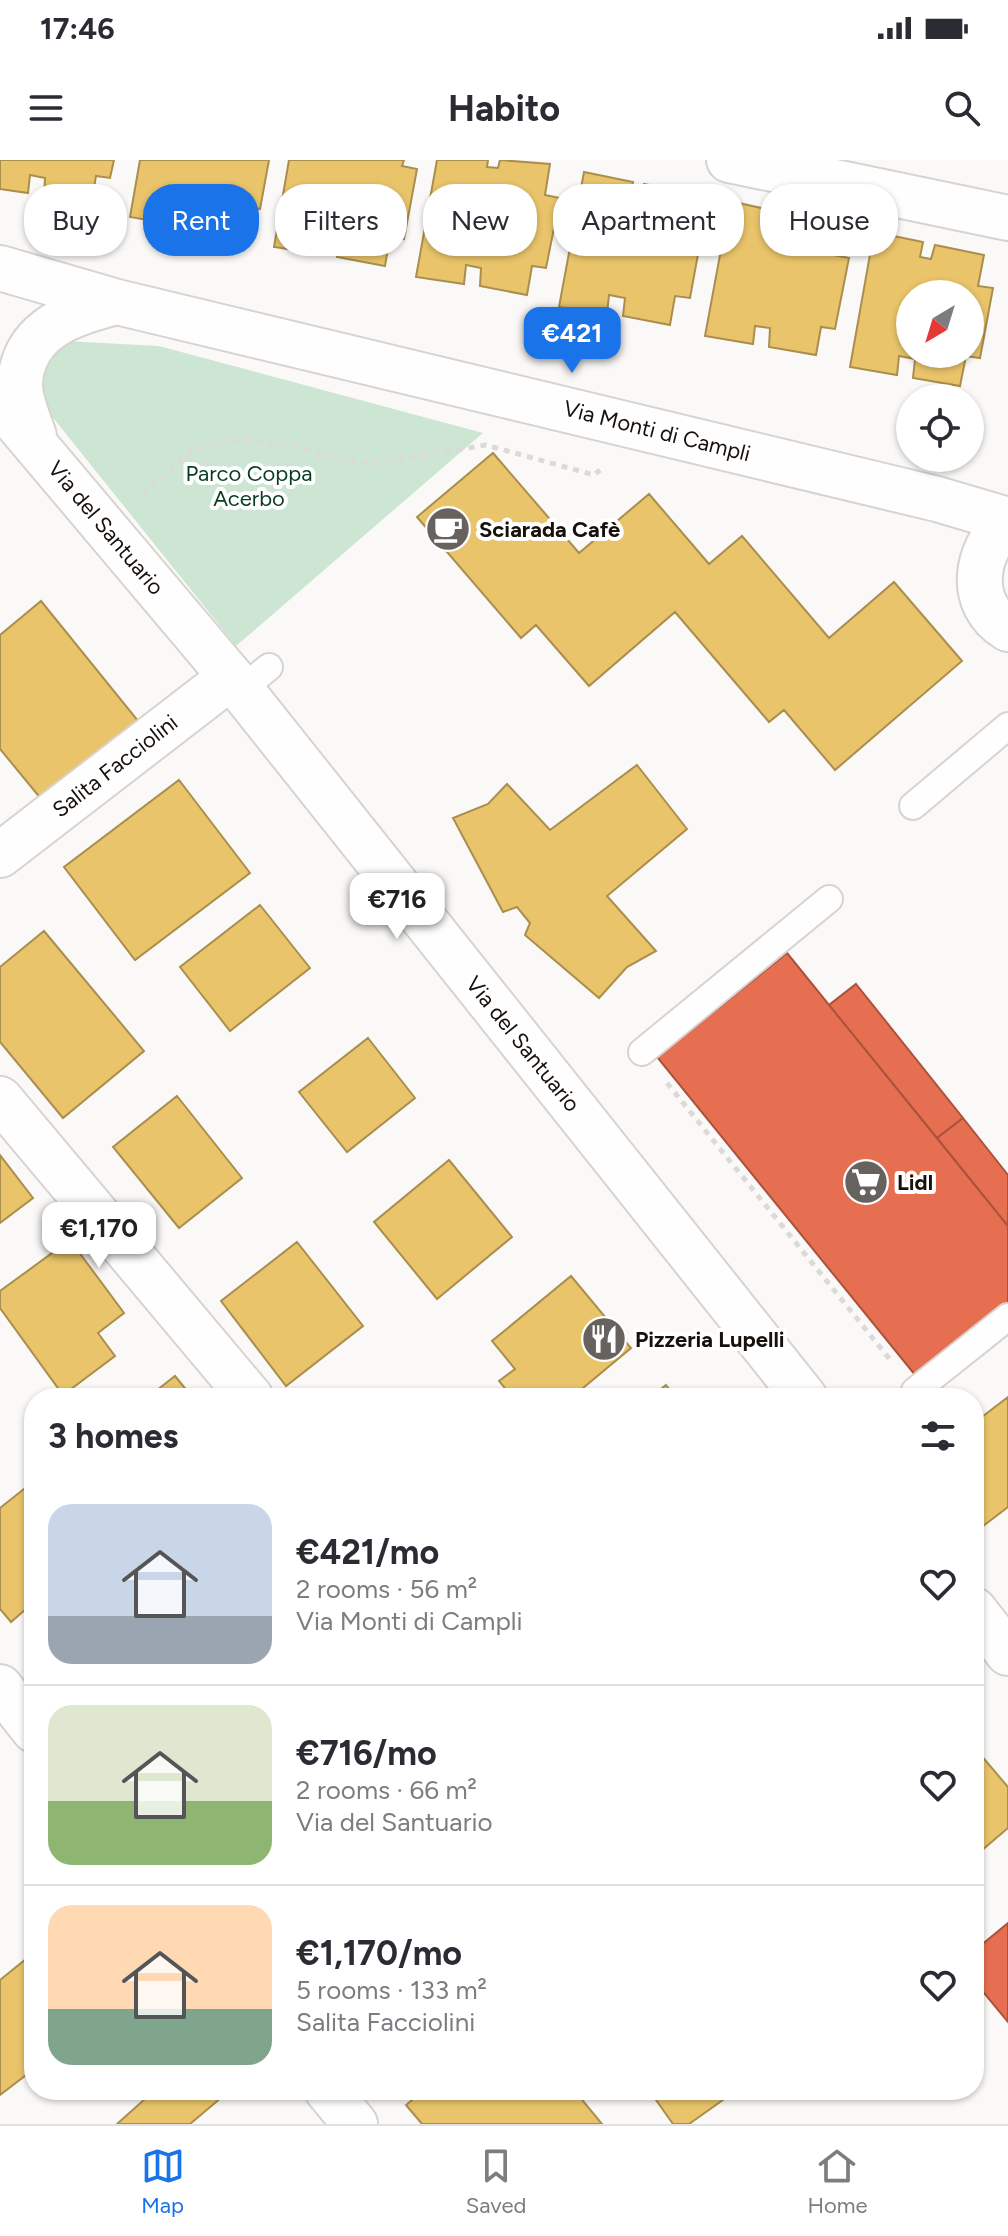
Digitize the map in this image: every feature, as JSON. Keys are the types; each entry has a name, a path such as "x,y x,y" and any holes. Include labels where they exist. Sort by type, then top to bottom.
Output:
{"street":[{"path":"729,160 1008,218"},
{"name":"Via Monti di Campli","path":"0,268 117,302 937,499 1008,521"},
{"path":"37,445 20,384 32,348 51,324 117,302"},
{"name":"Via del Santuario","path":"0,403 104,524 247,678 797,1388"},
{"path":"1008,521 994,534 983,552 979,571 981,591 989,610 1008,629"},
{"name":"Salita Facciolini","path":"0,855 247,678"},
{"path":"0,1099 243,1388"},
{"path":"984,1623 1008,1653"},
{"path":"0,1687 24,1717"},
{"path":"335,2100 355,2124"}],"lane":[{"path":"913,806 1008,726"},
{"path":"642,1052 829,899"},
{"path":"919,1388 1008,1317"}],"path":[{"path":"104,524 194,450 217,442 260,440 345,461 377,463 486,445"},
{"path":"642,1052 913,1388"}],"green space":[{"name":"Parco Coppa Acerbo","path":"65,341 159,346 483,433 236,646 42,404 44,369 52,354"}],"building: Homes":[{"path":"0,160 114,160 110,178 96,176 95,184 45,184 45,178 30,175 29,184 24,184 24,192 0,189"},
{"path":"140,160 269,160 260,209 259,184 143,184 143,219 130,217"},
{"path":"289,160 404,160 402,166 417,169 407,223 407,184 285,184"},
{"path":"437,160 488,160 487,167 498,168 500,160 550,164 545,195 553,197 553,233 546,268 532,266 527,295 480,286 481,268 466,265 464,284 416,277 423,238 423,256 537,256 537,184 433,184"},
{"path":"584,172 633,182 633,184 582,184"},
{"path":"744,204 760,208 760,256 849,258 835,329 821,327 816,355 769,347 770,328 755,326 753,344 705,336 720,256 744,256"},
{"path":"898,237 923,242 920,257 931,259 935,245 984,255 979,280 896,280 897,375 850,367 870,256 898,256"},
{"path":"337,256 387,256 385,266"},
{"path":"568,256 698,256 690,298 675,296 670,325 623,316 625,298 609,295 607,314 559,307"},
{"path":"984,287 993,288 984,336"},
{"path":"914,368 964,368 960,384 913,378"},
{"path":"493,453 579,553 649,494 709,564 742,536 829,638 894,582 962,661 835,770 784,710 769,722 675,612 589,686 536,625 521,638 417,517"},
{"path":"41,601 139,722 42,800 0,749 0,635"},
{"path":"637,765 687,829 607,896 656,951 627,967 599,998 525,935 530,923 517,907 503,912 453,818 488,804 507,784 550,830"},
{"path":"179,780 250,873 135,960 64,867"},
{"path":"260,905 310,968 230,1031 180,967"},
{"path":"44,931 144,1051 63,1118 0,1042 0,967"},
{"path":"368,1038 415,1098 347,1152 299,1092"},
{"path":"177,1096 242,1178 179,1228 113,1147"},
{"path":"0,1155 33,1198 0,1223"},
{"path":"449,1160 512,1237 437,1299 374,1222"},
{"path":"70,1240 124,1313 98,1333 115,1356 72,1388 58,1388 0,1308 0,1291"},
{"path":"297,1242 363,1326 286,1386 221,1301"},
{"path":"571,1276 631,1348 583,1388 505,1388 499,1381 515,1369 492,1341"},
{"path":"175,1376 185,1388 160,1388"},
{"path":"1008,1397 1008,1507 984,1525 984,1415"},
{"path":"24,1489 24,1611 11,1622 0,1609 0,1508"},
{"path":"984,1759 1008,1787 1008,1828 984,1848"},
{"path":"24,1961 24,2077 0,2095 0,1980"},
{"path":"144,2100 218,2100 190,2124 117,2124"},
{"path":"412,2100 582,2100 602,2124 422,2124 406,2105"},
{"path":"656,2100 723,2100 689,2124 673,2124"}],"building: Shops":[{"name":"Lidl","path":"787,953 1008,1226 1008,1311 920,1381 657,1057"},
{"path":"856,984 963,1118 937,1138 829,1005"},
{"path":"963,1118 1008,1175 1008,1226 937,1138"},
{"path":"1008,1923 1008,2022 984,1993 984,1943"}],"place":[{"name":"Sciarada Cafè","path":"448,529"},
{"name":"Lidl","path":"866,1182"},
{"name":"Pizzeria Lupelli","path":"604,1339"}]}
